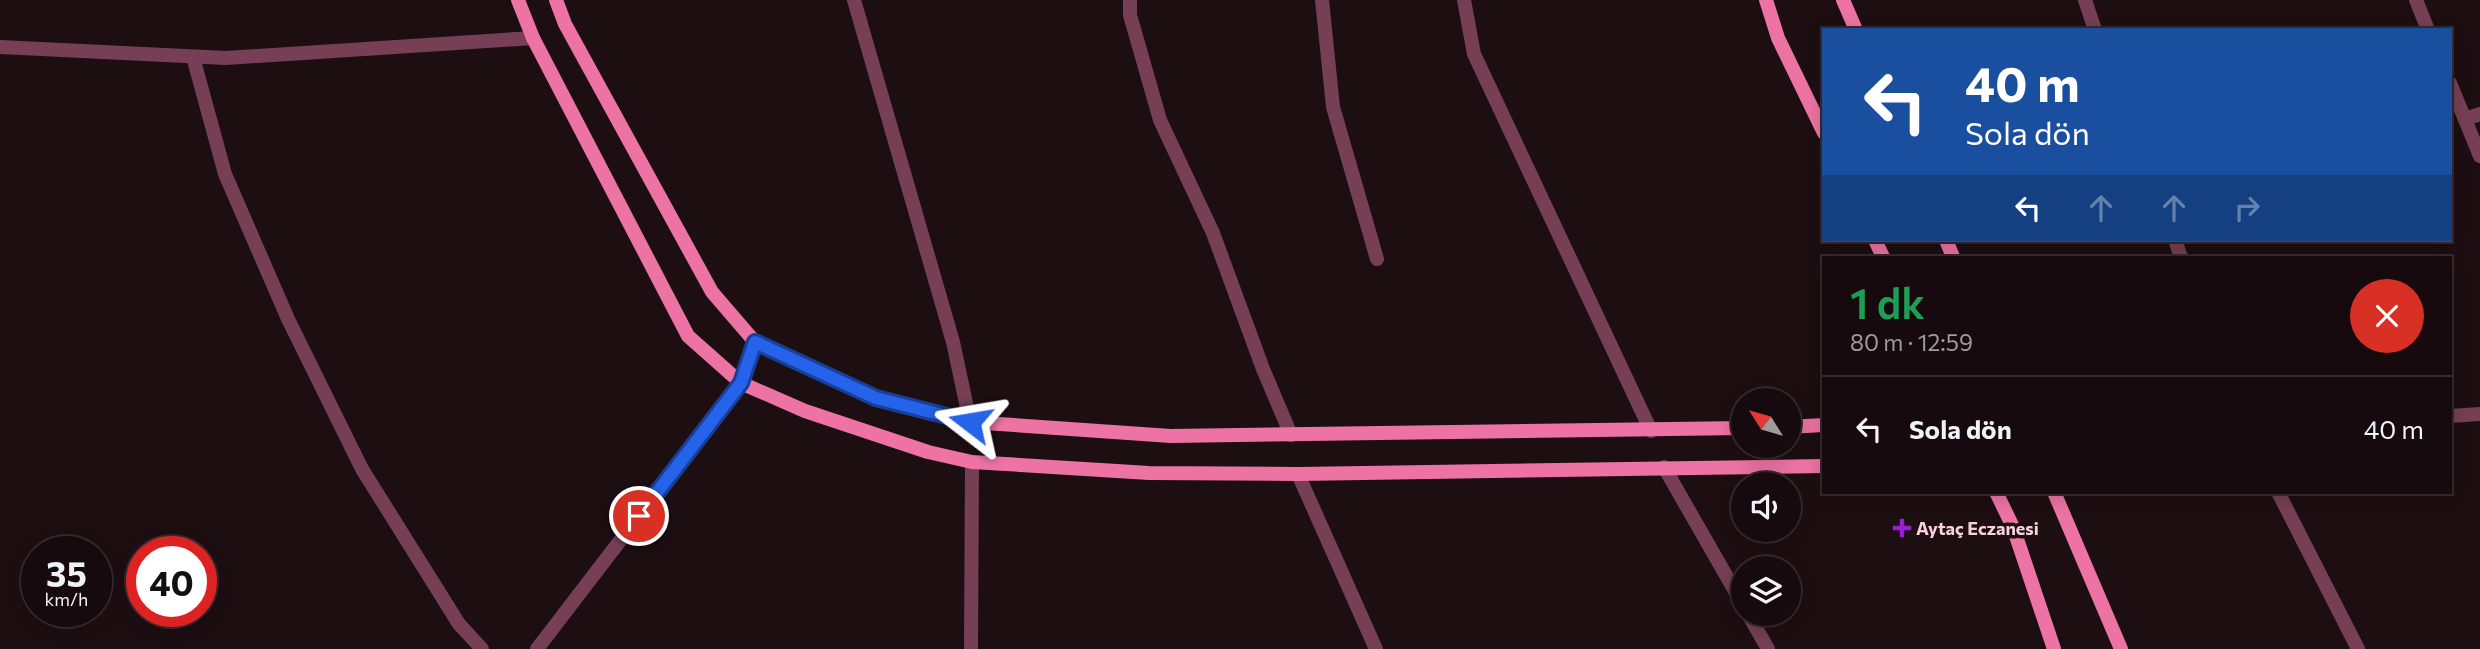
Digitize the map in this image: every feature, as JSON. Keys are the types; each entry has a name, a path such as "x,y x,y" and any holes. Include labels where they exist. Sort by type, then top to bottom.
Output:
{"street":[{"path":"519,0 533,38 688,336 741,383 805,411 928,452 972,462 1149,473 1298,474 1822,466"},
{"path":"556,0 565,24 712,292 755,342 876,398 970,422 1171,436 1731,428"},
{"path":"854,0 953,342 970,422"},
{"path":"1130,0 1129,15 1160,120 1213,233 1263,369 1291,435"},
{"path":"1322,0 1333,107 1377,259"},
{"path":"1464,0 1474,54 1651,431"},
{"path":"1766,0 1778,38 1822,129"},
{"path":"1843,0 1855,28"},
{"path":"2085,0 2094,28"},
{"path":"2416,0 2427,28"},
{"path":"0,47 226,58 533,38"},
{"path":"193,57 225,174 300,344 362,469 459,624 482,649"},
{"path":"2452,88 2480,156"},
{"path":"2465,119 2480,114"},
{"path":"537,649 741,383 755,342"},
{"path":"2452,416 2480,414"},
{"path":"1801,426 1822,425"},
{"path":"971,649 972,462"},
{"path":"1664,467 1731,584"},
{"path":"1298,474 1376,649"},
{"path":"1997,494 2012,527 2054,649"},
{"path":"2055,494 2121,649"},
{"path":"2279,494 2358,649"},
{"path":"1755,626 1768,649"}],"place":[{"name":"Aytaç Eczanesi","path":"1902,528"}],"route":[{"path":"639,516 741,383 755,342 876,398 970,422"}]}
